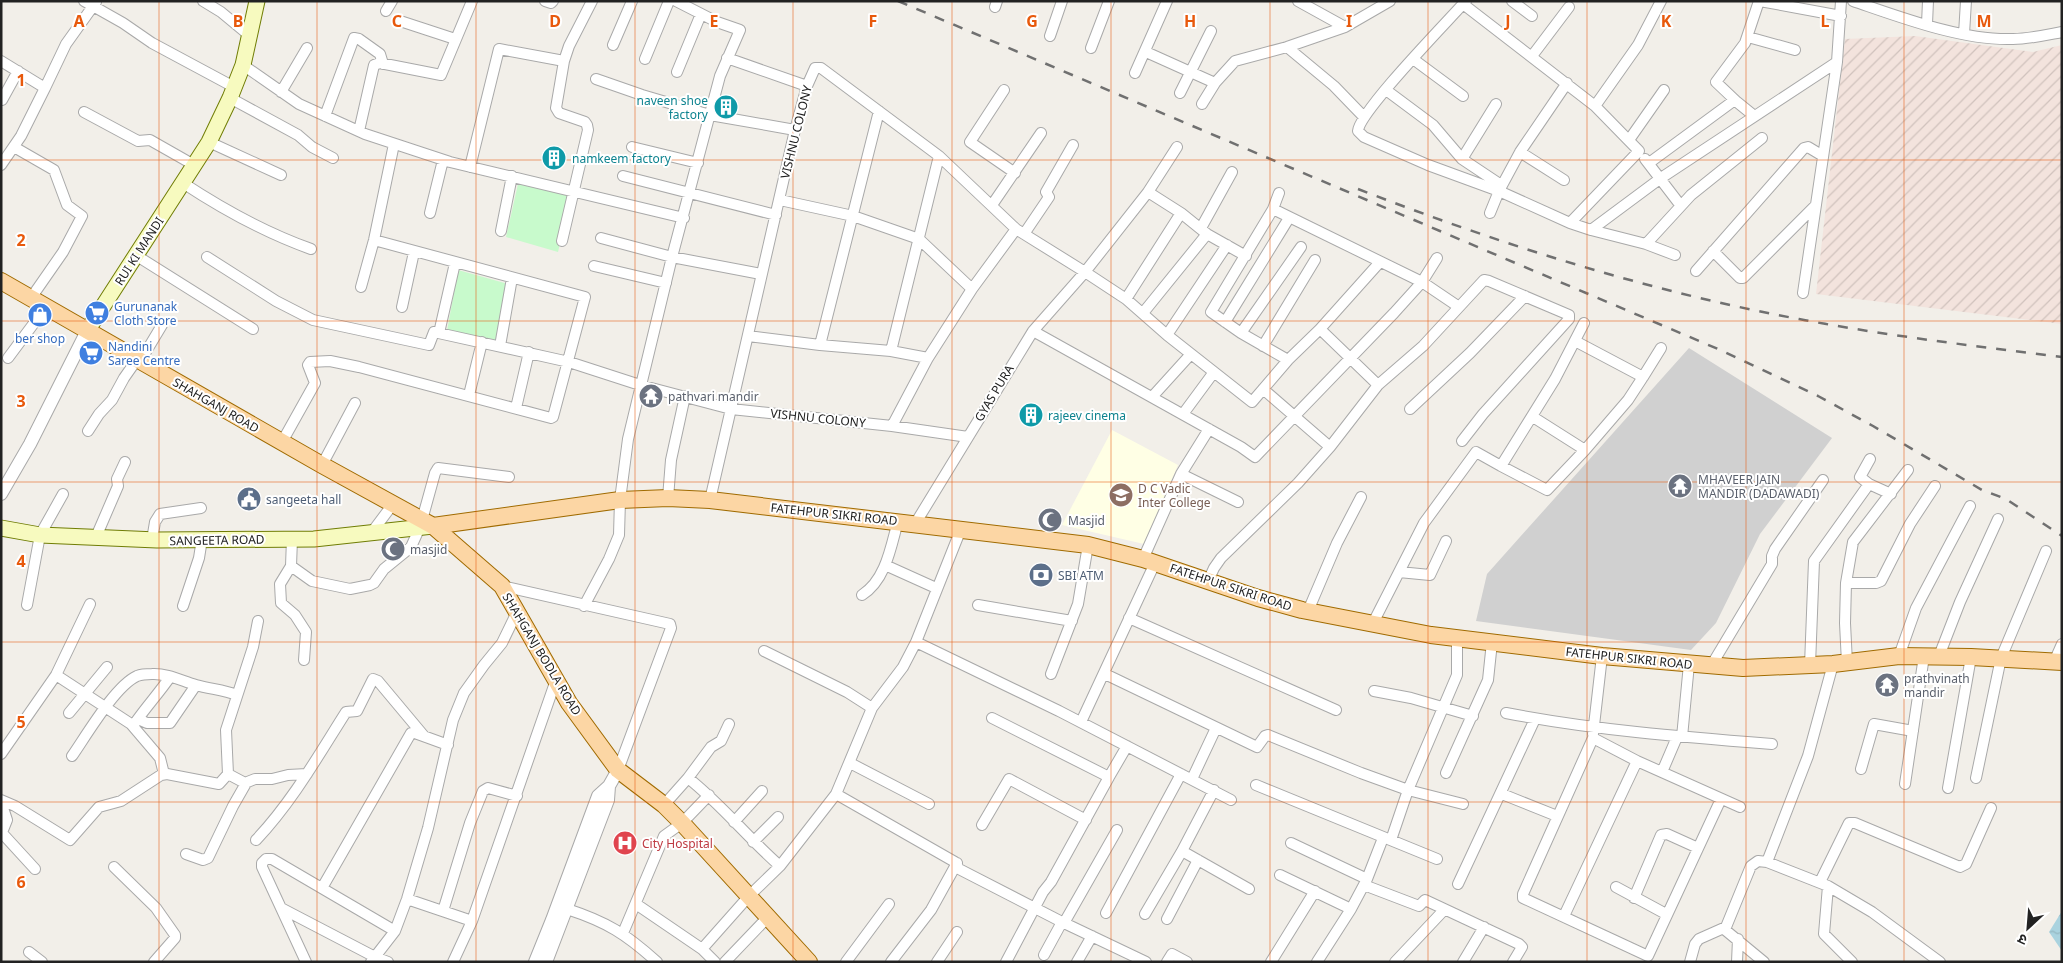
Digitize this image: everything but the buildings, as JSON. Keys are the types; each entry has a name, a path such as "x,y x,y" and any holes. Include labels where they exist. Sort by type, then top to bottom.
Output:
{"main road":[{"name":"RUI KI MANDI","path":"87,331 209,142 244,65 257,1"},
{"name":"SHAHGANJ ROAD","path":"1,281 425,524"},
{"name":"FATEHPUR SIKRI ROAD","path":"425,524 620,500 668,498 710,500 1088,545 1149,561 1258,598 1308,611 1431,635 1602,656 1743,668 1840,663 1899,656 2001,658 2029,662 2058,662"},
{"name":"SANGEETA ROAD","path":"1,528 40,535 152,540 292,539 372,532 425,524"},
{"name":"SHAHGANJ BODLA ROAD","path":"425,524 502,586 569,703 618,770 664,806 682,823 809,962"}],"street":[{"path":"203,1 221,12 250,36"},
{"path":"386,11 392,1"},
{"path":"545,1 551,3 553,1"},
{"path":"562,241 588,130 584,122 559,113 556,110 564,61 569,46 592,1"},
{"path":"613,45 632,1"},
{"path":"645,58 669,1"},
{"path":"584,606 609,559 619,535 620,500 628,439 640,384 720,76 740,30 701,14 676,1"},
{"path":"1050,36 1062,1"},
{"path":"1091,48 1109,1"},
{"path":"1135,73 1146,52 1167,1"},
{"path":"1298,1 1345,27"},
{"path":"1202,104 1215,83 1234,61 1287,47 1345,27 1390,1"},
{"path":"1595,106 1638,45 1661,1"},
{"path":"1754,115 1716,82 1748,37 1760,1 1841,16"},
{"path":"1803,293 1837,62 1841,1"},
{"path":"1853,1 1964,34 2013,40 2062,32"},
{"path":"1927,24 1928,1"},
{"path":"1964,34 1966,1"},
{"path":"1,165 14,147 66,44 91,3 298,135 312,147 333,158"},
{"path":"359,132 374,65 382,64 441,75 468,3"},
{"path":"1675,255 1646,244 1570,224 1500,188 1428,165 1364,137 1358,131 1364,117 1386,90 1465,3 1595,106 1639,151 1681,206"},
{"path":"1518,3 1532,16"},
{"path":"1532,56 1569,7"},
{"path":"676,72 701,14"},
{"path":"397,20 455,39"},
{"path":"1180,93 1211,31"},
{"path":"1748,37 1795,50"},
{"path":"325,116 354,38 380,54 382,64"},
{"path":"1287,47 1334,86 1364,117"},
{"path":"281,92 306,48"},
{"path":"470,166 499,49 564,61"},
{"path":"1146,52 1215,83"},
{"path":"728,58 807,86"},
{"path":"1413,59 1462,96"},
{"path":"1,61 45,88"},
{"path":"1590,230 1661,178 1837,62"},
{"path":"244,65 299,104 359,132 443,160 684,218"},
{"name":"VISHNU COLONY","path":"710,500 795,130 813,70 821,68 939,156 1020,231 1126,300 1252,402 1263,389"},
{"path":"2,100 18,71"},
{"path":"596,79 642,95 710,114 795,130"},
{"path":"1490,213 1500,188 1520,152 1567,83"},
{"path":"1004,90 970,142 1015,173"},
{"path":"1386,90 1433,125 1462,159 1500,188"},
{"path":"1629,140 1664,90"},
{"path":"1649,163 1732,102 1736,101"},
{"path":"1462,159 1496,104"},
{"path":"820,345 879,111"},
{"path":"84,112 138,140 150,140 194,165"},
{"path":"992,205 1041,133"},
{"path":"1646,244 1691,195 1762,138"},
{"path":"209,142 281,175"},
{"path":"361,287 374,240 394,144"},
{"path":"892,426 928,358 972,290 1049,197 1046,192 1073,146"},
{"path":"14,147 54,170 67,205 82,216 62,252 31,298"},
{"path":"632,147 698,163"},
{"name":"GYAS PURA","path":"862,595 873,587 907,522 968,437 1032,331 1085,272 1148,192 1178,147"},
{"path":"1696,271 1804,148 1808,147 1823,156"},
{"path":"1570,224 1639,151"},
{"path":"1520,152 1564,180"},
{"path":"891,351 939,156"},
{"path":"430,213 443,160"},
{"path":"1143,313 1204,231 1232,172"},
{"path":"501,232 512,176"},
{"path":"623,176 776,215"},
{"path":"184,183 222,208 311,250"},
{"path":"1148,192 1204,231 1246,256"},
{"path":"1279,193 1273,209 1246,256 1210,311 1241,333 1288,360"},
{"path":"780,200 853,216 919,239 972,290"},
{"path":"1713,252 1740,278 1743,278 1816,206"},
{"path":"1273,209 1422,282 1459,307"},
{"path":"1126,300 1180,213"},
{"path":"1225,322 1289,218"},
{"path":"601,238 672,257 761,274"},
{"path":"282,442 315,384 308,365 310,362 330,360 552,418 569,362 585,297 374,240"},
{"path":"1167,335 1227,245"},
{"path":"1241,333 1301,247"},
{"path":"402,307 414,252"},
{"path":"137,256 252,328"},
{"path":"206,257 276,301 319,322 429,345 434,332 439,333 455,263"},
{"path":"1032,331 1242,447 1255,457 1295,418 1422,282 1437,258"},
{"path":"1263,346 1315,260"},
{"path":"1330,447 1263,389 1380,262"},
{"path":"594,266 666,283"},
{"path":"500,346 512,278"},
{"path":"1208,581 1221,558 1298,483 1330,447 1378,385 1423,346 1484,280 1569,315 1569,319 1482,414 1462,441"},
{"path":"1410,409 1470,354 1525,296"},
{"path":"8,358 46,307"},
{"path":"1501,466 1555,380 1584,323"},
{"path":"88,431 99,414 108,406 162,325"},
{"path":"1320,329 1378,385"},
{"name":"RUI KI MANDI","path":"1,494 30,444 87,331"},
{"name":"VISHNU COLONY","path":"439,333 569,362 731,409 892,426 968,437"},
{"path":"748,336 891,351 928,358"},
{"path":"1575,341 1643,377"},
{"path":"469,395 482,342"},
{"path":"1373,623 1424,522 1476,452 1547,490 1628,400 1661,348"},
{"path":"516,408 529,352"},
{"path":"1152,397 1191,354"},
{"path":"1183,414 1214,372"},
{"path":"668,498 671,460 685,396"},
{"path":"322,465 355,403"},
{"path":"1533,417 1585,450"},
{"path":"1081,722 1105,674 1129,618 1181,474 1209,429"},
{"path":"1870,459 1860,477 1869,484 1891,494"},
{"path":"96,537 118,486 117,479 125,462"},
{"path":"291,566 312,581 350,589 370,585 374,583 384,569 411,547 425,524 434,473 438,468 509,477"},
{"path":"1767,862 1808,756 1840,663 1845,623 1846,583 1853,542 1908,470"},
{"path":"1181,474 1238,502"},
{"path":"1711,666 1772,564 1772,556 1775,549 1823,480"},
{"path":"1810,665 1814,561 1869,484"},
{"path":"1846,583 1876,583 1881,581 1910,524 1935,486"},
{"path":"27,605 40,535 63,494"},
{"path":"1308,611 1336,543 1361,496"},
{"path":"372,532 393,504"},
{"path":"1899,656 1916,608 1970,506"},
{"path":"152,540 154,522 160,514 201,508"},
{"path":"1905,784 1913,731 1932,656 1960,602 1998,519"},
{"path":"702,949 749,896 780,866 836,794 872,708 903,666 916,642 961,529"},
{"path":"183,606 199,558 202,539"},
{"path":"292,539 291,566 280,584 281,603 295,615 306,632 304,660"},
{"path":"1399,572 1430,575 1446,541"},
{"path":"1051,674 1078,604 1088,545"},
{"path":"1976,778 2001,658 2046,551"},
{"path":"885,565 936,588"},
{"path":"502,586 584,606 667,622 671,626 618,770 609,786 598,796 535,962"},
{"path":"1,754 56,675 90,604"},
{"path":"978,605 1072,621"},
{"path":"373,960 395,931 407,898 428,828 453,720 464,692 502,643 517,612"},
{"path":"1129,618 1336,710"},
{"path":"1,801 15,806 70,840 99,807 121,801 164,774 219,784 228,774 226,730 253,647 258,621"},
{"path":"1317,962 1351,909 1387,839 1457,671 1457,638"},
{"path":"916,642 1081,722 1231,800"},
{"path":"1446,773 1488,680 1492,642"},
{"path":"2058,662 2062,644"},
{"path":"764,651 847,692 872,708"},
{"path":"1602,656 1593,733 1522,897 1648,956 1721,799"},
{"path":"1948,788 1971,657"},
{"path":"1662,772 1679,737 1690,664"},
{"path":"69,713 107,667"},
{"path":"72,756 106,707 124,686 136,676 154,674 170,677 237,695"},
{"path":"1105,674 1257,747 1264,736 1270,736 1408,790 1463,804"},
{"path":"56,675 106,707 135,722 147,723 170,723 196,685"},
{"path":"135,722 170,677"},
{"path":"256,840 271,824 307,774 346,712 357,711 373,679 378,681 424,736"},
{"path":"453,962 472,921 556,680"},
{"path":"1374,691 1411,698 1473,716"},
{"path":"1506,713 1593,733 1772,744"},
{"path":"992,718 1109,777"},
{"path":"1458,884 1502,794 1535,719"},
{"path":"135,722 160,758 164,774"},
{"path":"664,806 711,747 721,741 729,724"},
{"path":"1861,769 1874,724 1913,731"},
{"path":"1192,779 1216,728"},
{"path":"322,888 412,733 448,745"},
{"path":"1593,733 1637,761 1740,807"},
{"path":"1006,962 1127,746"},
{"path":"1564,916 1637,761"},
{"path":"850,763 929,804"},
{"path":"228,774 245,783"},
{"path":"186,854 203,860 208,858 245,783 255,778 272,779 288,775 307,774"},
{"path":"1106,913 1181,774"},
{"path":"688,778 709,795 753,842 780,866"},
{"path":"982,825 1009,779 1086,820"},
{"path":"1256,785 1437,859"},
{"path":"546,962 608,800 609,786"},
{"path":"442,911 470,824 483,791 488,788 517,796"},
{"path":"1145,914 1182,851 1214,790"},
{"path":"734,822 762,791"},
{"path":"836,794 957,863"},
{"path":"1502,794 1557,816"},
{"path":"623,933 664,836 682,823 709,795"},
{"path":"1,801 7,820 2,834 35,869"},
{"path":"1852,962 1824,935 1824,884 1848,822 1855,823 1960,867 1966,864 1991,808"},
{"path":"753,842 778,817"},
{"path":"1044,955 1117,830"},
{"path":"1634,898 1661,835 1666,834 1698,848"},
{"path":"1290,843 1365,882 1418,906 1425,900 1521,945 1513,962"},
{"path":"1182,851 1249,889"},
{"path":"306,962 262,865 266,859 272,859 395,931"},
{"path":"1167,919 1198,860"},
{"path":"1690,962 1699,939 1724,929 1751,866 1758,861 1767,862 1824,884 1872,912 1940,962"},
{"path":"957,863 958,869 1146,962"},
{"path":"891,962 930,910 957,863"},
{"path":"114,867 156,908 175,935 154,962"},
{"path":"1280,875 1351,909"},
{"path":"1616,887 1666,914"},
{"path":"1270,962 1314,891"},
{"path":"407,898 472,921"},
{"path":"636,904 702,949 715,962"},
{"path":"846,962 889,904"},
{"path":"281,908 373,960 388,962"},
{"path":"567,909 592,917 623,933 657,962"},
{"path":"1395,962 1444,910"},
{"path":"725,962 768,917"},
{"path":"1463,962 1484,927"},
{"path":"1724,929 1764,962"},
{"path":"938,962 957,932"},
{"path":"1077,962 1092,936"},
{"path":"1737,962 1738,939"},
{"path":"29,952 42,962"},
{"path":"1167,962 1172,954 1187,962"}],"shaded area":[{"path":"1915,36 2033,52 2062,45 2062,324 1816,294 1845,39"},
{"name":"MHAVEER JAIN MANDIR (DADAWADI)","path":"1689,348 1832,438 1760,534 1716,623 1691,650 1476,621 1487,574"},
{"name":"D C Vadic Inter College","path":"1112,430 1178,465 1144,544 1062,525"}],"green space":[{"path":"518,184 571,196 558,252 506,237"},
{"path":"458,270 515,286 505,342 447,331"}],"water":[{"path":"2062,911 2062,951 2049,932"}],"railway":[{"path":"898,1 1718,349 1818,396 1982,490 2006,499 2062,536"},
{"path":"1358,189 1522,248 1690,296 1836,326 2062,357"}],"place":[{"name":"naveen shoe factory","path":"726,107"},
{"name":"namkeem factory","path":"554,158"},
{"name":"Gurunanak Cloth Store","path":"97,313"},
{"name":"ber shop","path":"40,315"},
{"name":"Nandini Saree Centre","path":"91,353"},
{"name":"pathvari mandir","path":"651,396"},
{"name":"rajeev cinema","path":"1031,415"},
{"name":"MHAVEER JAIN MANDIR (DADAWADI)","path":"1680,486"},
{"name":"D C Vadic Inter College","path":"1121,495"},
{"name":"sangeeta hall","path":"249,499"},
{"name":"Masjid","path":"1050,520"},
{"name":"masjid","path":"393,549"},
{"name":"SBI ATM","path":"1041,575"},
{"name":"prathvinath mandir","path":"1887,685"},
{"name":"City Hospital","path":"625,843"}]}
